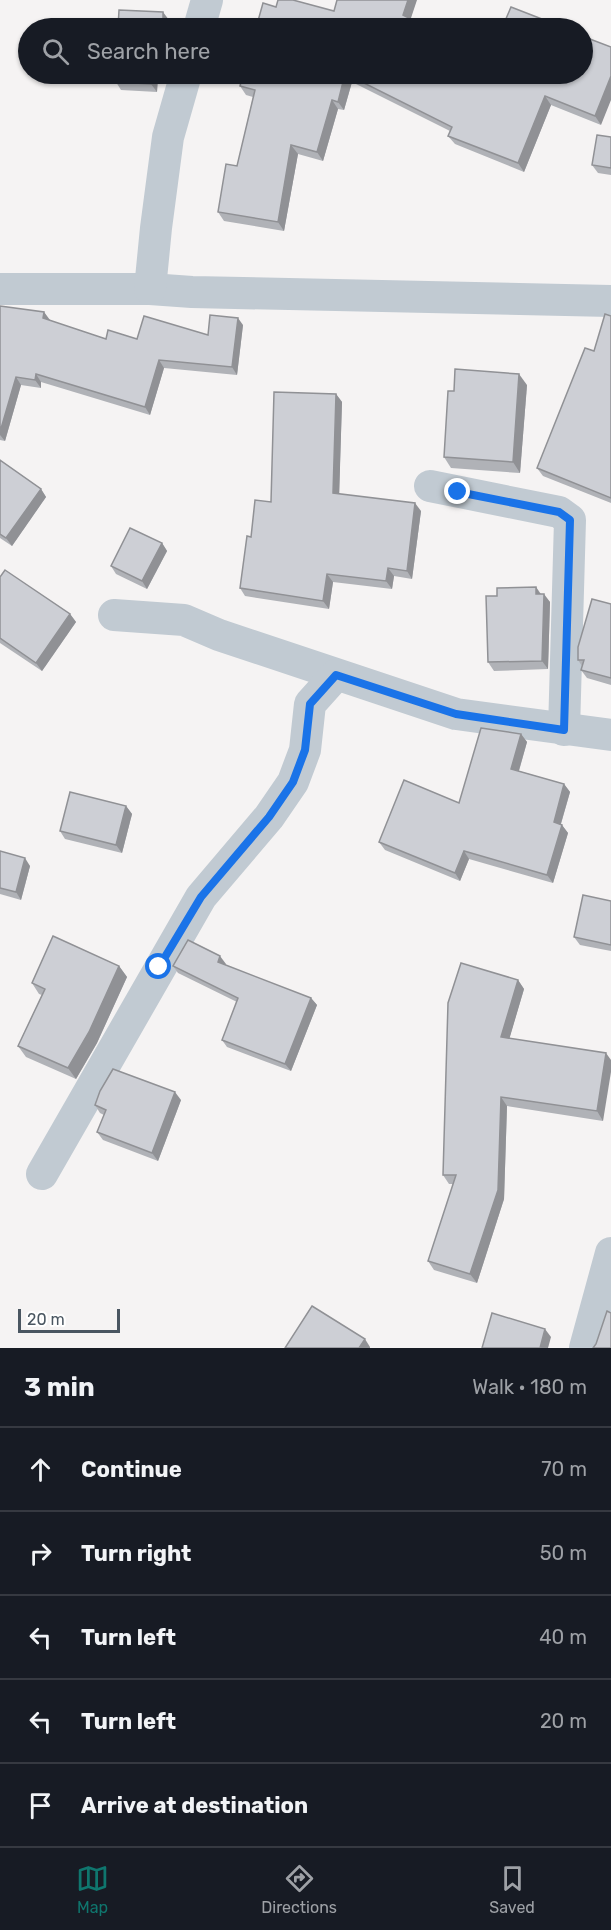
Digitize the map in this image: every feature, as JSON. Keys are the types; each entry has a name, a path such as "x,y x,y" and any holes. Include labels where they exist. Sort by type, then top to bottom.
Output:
{"street":[{"path":"202,18 207,0"},
{"path":"150,289 168,137 183,84"},
{"path":"0,289 150,289 192,292 611,302"},
{"path":"430,486 559,512 570,520 564,730"},
{"path":"114,615 184,620 219,635 456,714 611,735"},
{"path":"42,1174 201,897 269,817 293,782 305,750 310,704 336,675"},
{"path":"585,1348 611,1253"}],"building":[{"path":"278,0 293,0 334,11 337,0 408,0 403,15 409,18 259,18 263,3 276,7"},
{"path":"511,7 539,18 506,18"},
{"path":"119,10 163,12 163,18 119,18"},
{"path":"593,40 611,47 611,76 595,116 545,96 518,163 448,136 452,127 366,84 593,84"},
{"path":"240,84 342,84 338,102 332,100 317,152 291,145 278,222 218,212 226,164 237,166 255,90 240,86"},
{"path":"597,135 611,137 611,168 592,165"},
{"path":"0,306 44,312 43,318 106,339 108,330 137,339 144,316 208,335 210,315 238,318 232,367 159,360 145,407 36,374 35,380 16,377 0,432"},
{"path":"605,314 611,316 611,498 537,468 585,348 594,351"},
{"path":"455,369 519,374 513,462 444,457 448,391 454,391"},
{"path":"274,392 336,394 333,493 415,503 407,571 388,568 386,581 327,574 323,601 240,588 247,536 251,537 255,500 271,502"},
{"path":"0,460 41,489 6,538 0,534"},
{"path":"130,528 162,543 142,581 111,566"},
{"path":"5,570 70,614 36,663 0,638 0,577"},
{"path":"536,587 536,594 544,594 542,661 488,662 486,596 497,596 497,588"},
{"path":"592,599 611,604 611,678 581,670 584,660 578,660 578,647"},
{"path":"481,728 521,734 511,769 564,784 554,822 562,825 547,875 464,851 455,873 379,842 404,780 459,803"},
{"path":"70,792 126,806 116,845 60,831"},
{"path":"0,851 25,858 16,892 0,888"},
{"path":"583,895 611,901 611,945 574,937"},
{"path":"53,936 119,966 89,1032 68,1068 18,1046 45,989 32,983"},
{"path":"188,940 220,956 218,962 311,998 285,1064 222,1040 238,998 173,966"},
{"path":"461,963 518,980 501,1037 606,1053 597,1111 501,1097 498,1190 470,1274 428,1261 456,1175 443,1175 448,1003"},
{"path":"113,1069 175,1092 152,1153 97,1132 106,1110 95,1105"},
{"path":"312,1306 365,1339 359,1348 285,1348"},
{"path":"607,1311 611,1313 611,1348 593,1348 596,1344"},
{"path":"492,1313 545,1329 540,1348 482,1348"}],"route":[{"path":"159,967 201,897 269,817 293,782 305,750 310,704 336,675 456,714 564,730 570,520 559,512 458,492"}]}
